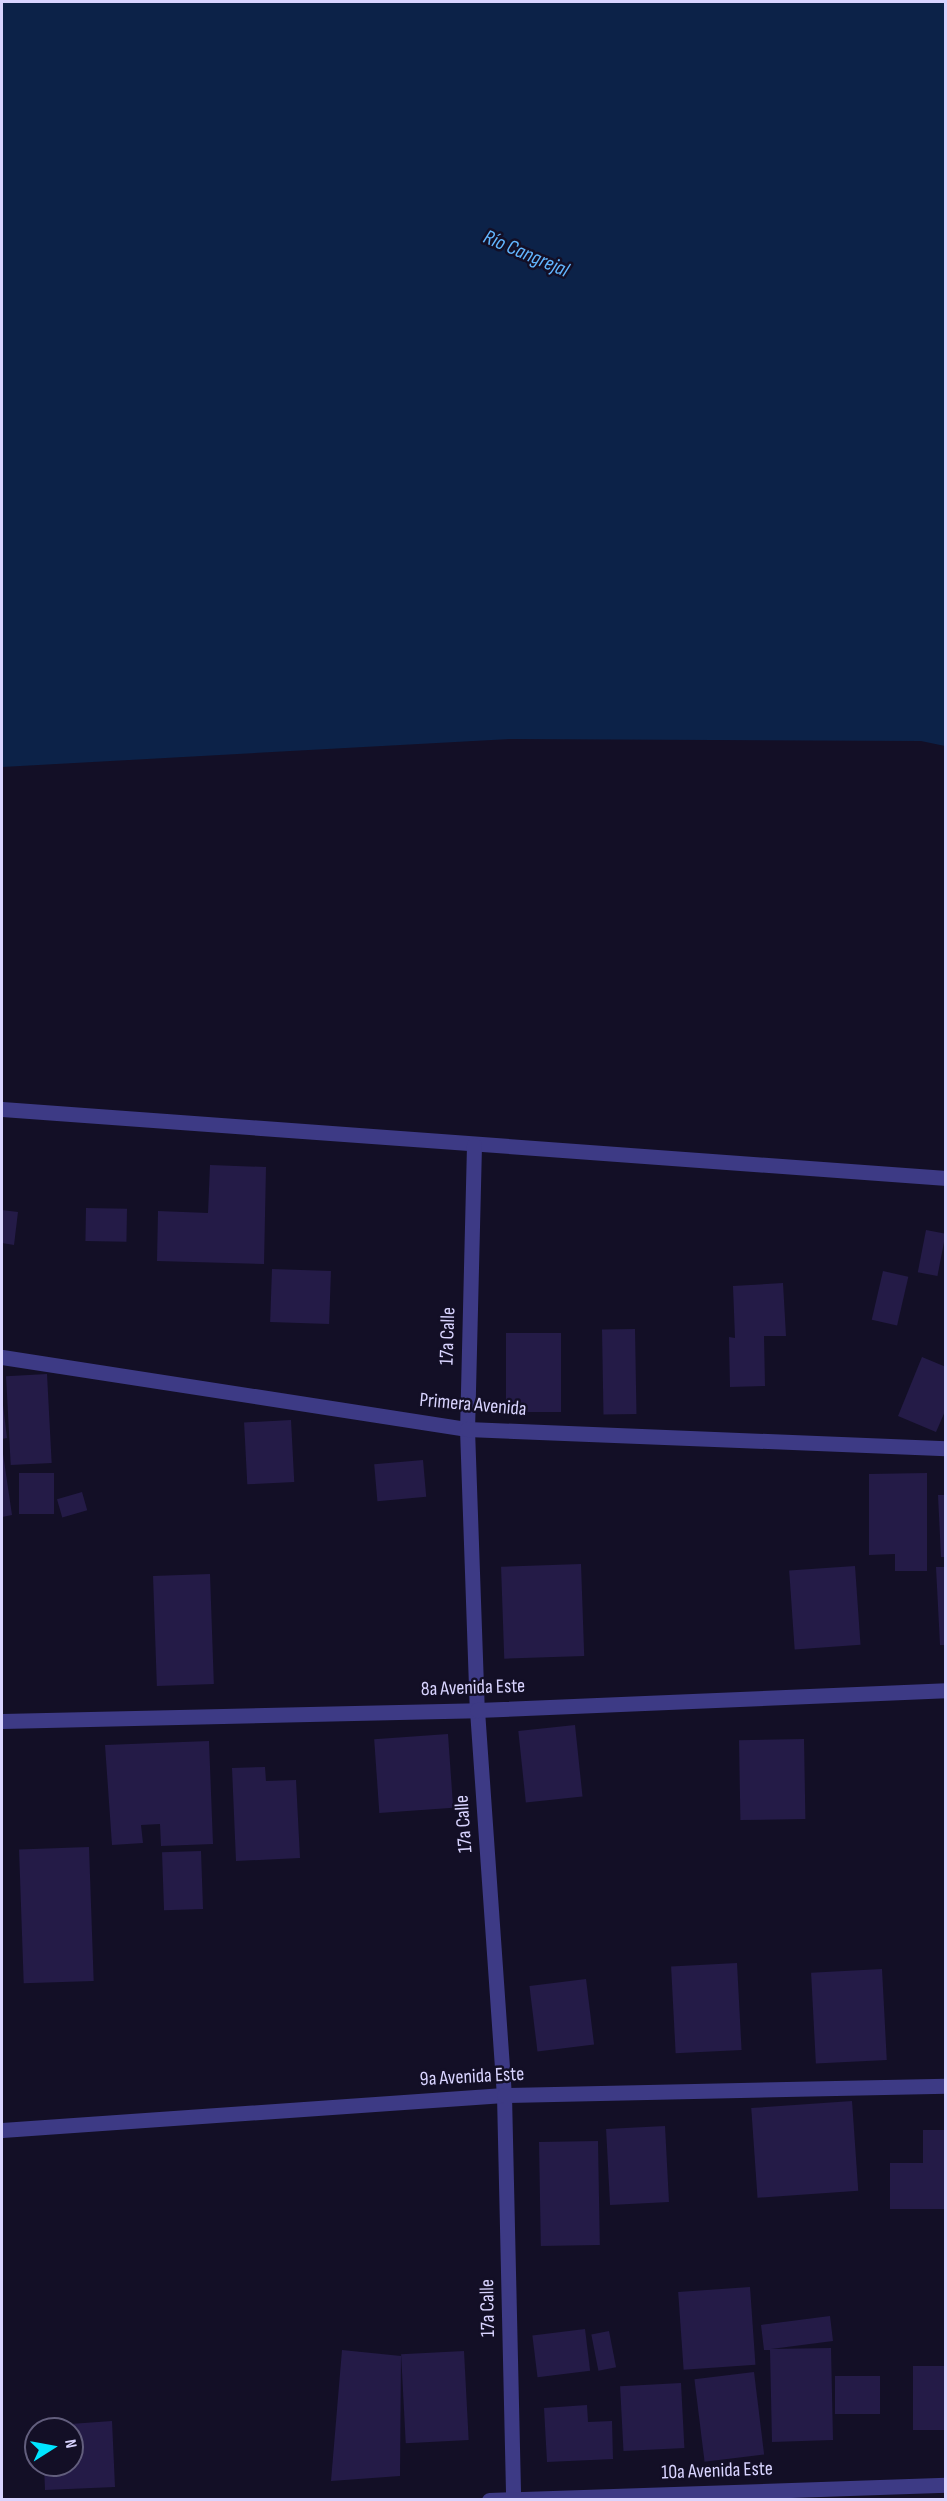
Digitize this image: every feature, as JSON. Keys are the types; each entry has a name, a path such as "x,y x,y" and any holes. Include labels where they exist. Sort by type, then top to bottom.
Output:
{"street":[{"path":"2,1108 945,1179"},
{"name":"17a Calle","path":"474,1145 467,1429 477,1710 504,2095 513,2499"},
{"name":"Primera Avenida","path":"2,1357 467,1429 945,1448"},
{"name":"8a Avenida Este","path":"2,1721 477,1710 945,1690"},
{"name":"9a Avenida Este","path":"2,2130 504,2095 945,2085"},
{"name":"10a Avenida Este","path":"489,2499 945,2485"}],"water":[{"name":"Río Cangrejal","path":"2,2 945,2 945,746 921,741 510,739 2,767"}],"building":[{"path":"210,1165 266,1167 264,1264 157,1261 158,1211 208,1213"},
{"path":"86,1208 127,1209 126,1242 85,1241"},
{"path":"2,1210 18,1212 14,1245 2,1243"},
{"path":"926,1230 946,1234 937,1276 918,1272"},
{"path":"272,1269 331,1271 329,1324 270,1322"},
{"path":"883,1271 908,1277 897,1326 872,1320"},
{"path":"783,1283 786,1336 764,1336 765,1386 730,1387 729,1337 735,1338 733,1286"},
{"path":"635,1329 636,1414 603,1415 602,1330"},
{"path":"506,1333 561,1333 561,1412 506,1412"},
{"path":"922,1357 946,1367 946,1409 936,1432 898,1416"},
{"path":"47,1374 52,1463 11,1465 6,1376"},
{"path":"2,1406 7,1438 2,1439"},
{"path":"291,1420 294,1482 247,1484 244,1422"},
{"path":"2,1447 12,1515 2,1517"},
{"path":"423,1460 426,1497 377,1501 374,1464"},
{"path":"19,1473 54,1473 54,1514 19,1514"},
{"path":"927,1473 927,1571 895,1571 895,1554 869,1555 869,1474"},
{"path":"82,1492 87,1510 62,1517 57,1499"},
{"path":"938,1495 946,1495 946,1557 941,1557"},
{"path":"581,1564 584,1656 504,1659 501,1567"},
{"path":"855,1566 861,1645 795,1649 789,1571"},
{"path":"936,1567 946,1567 946,1645 940,1645"},
{"path":"210,1574 214,1684 157,1686 153,1576"},
{"path":"575,1725 583,1797 526,1803 518,1731"},
{"path":"448,1734 453,1808 379,1813 374,1739"},
{"path":"804,1739 805,1819 740,1820 739,1740"},
{"path":"209,1741 213,1844 161,1846 160,1824 141,1825 143,1843 112,1845 105,1745"},
{"path":"265,1767 266,1781 296,1780 300,1858 236,1861 232,1768"},
{"path":"89,1847 94,1981 24,1983 19,1849"},
{"path":"201,1851 203,1909 164,1910 162,1852"},
{"path":"737,1963 742,2050 676,2053 671,1966"},
{"path":"882,1969 887,2060 816,2064 811,1973"},
{"path":"586,1979 594,2045 537,2051 529,1986"},
{"path":"852,2101 858,2191 758,2198 751,2108"},
{"path":"665,2126 669,2202 610,2205 606,2129"},
{"path":"923,2130 946,2130 946,2209 890,2209 890,2163 923,2163"},
{"path":"598,2141 600,2245 541,2246 539,2142"},
{"path":"750,2287 755,2365 684,2370 678,2292"},
{"path":"830,2316 833,2341 771,2349 831,2348 833,2440 772,2442 770,2350 764,2350 761,2325"},
{"path":"585,2329 590,2371 538,2377 532,2335"},
{"path":"609,2331 616,2367 598,2371 591,2334"},
{"path":"342,2350 401,2356 400,2476 331,2481"},
{"path":"464,2351 469,2440 406,2443 401,2354"},
{"path":"913,2366 946,2366 946,2430 913,2430"},
{"path":"754,2372 764,2454 705,2462 694,2379"},
{"path":"835,2376 880,2376 880,2414 835,2414"},
{"path":"681,2383 684,2448 623,2451 620,2386"},
{"path":"587,2405 588,2422 612,2421 613,2459 547,2462 544,2408"},
{"path":"112,2421 115,2487 45,2490 44,2477 84,2477 84,2423"}]}
